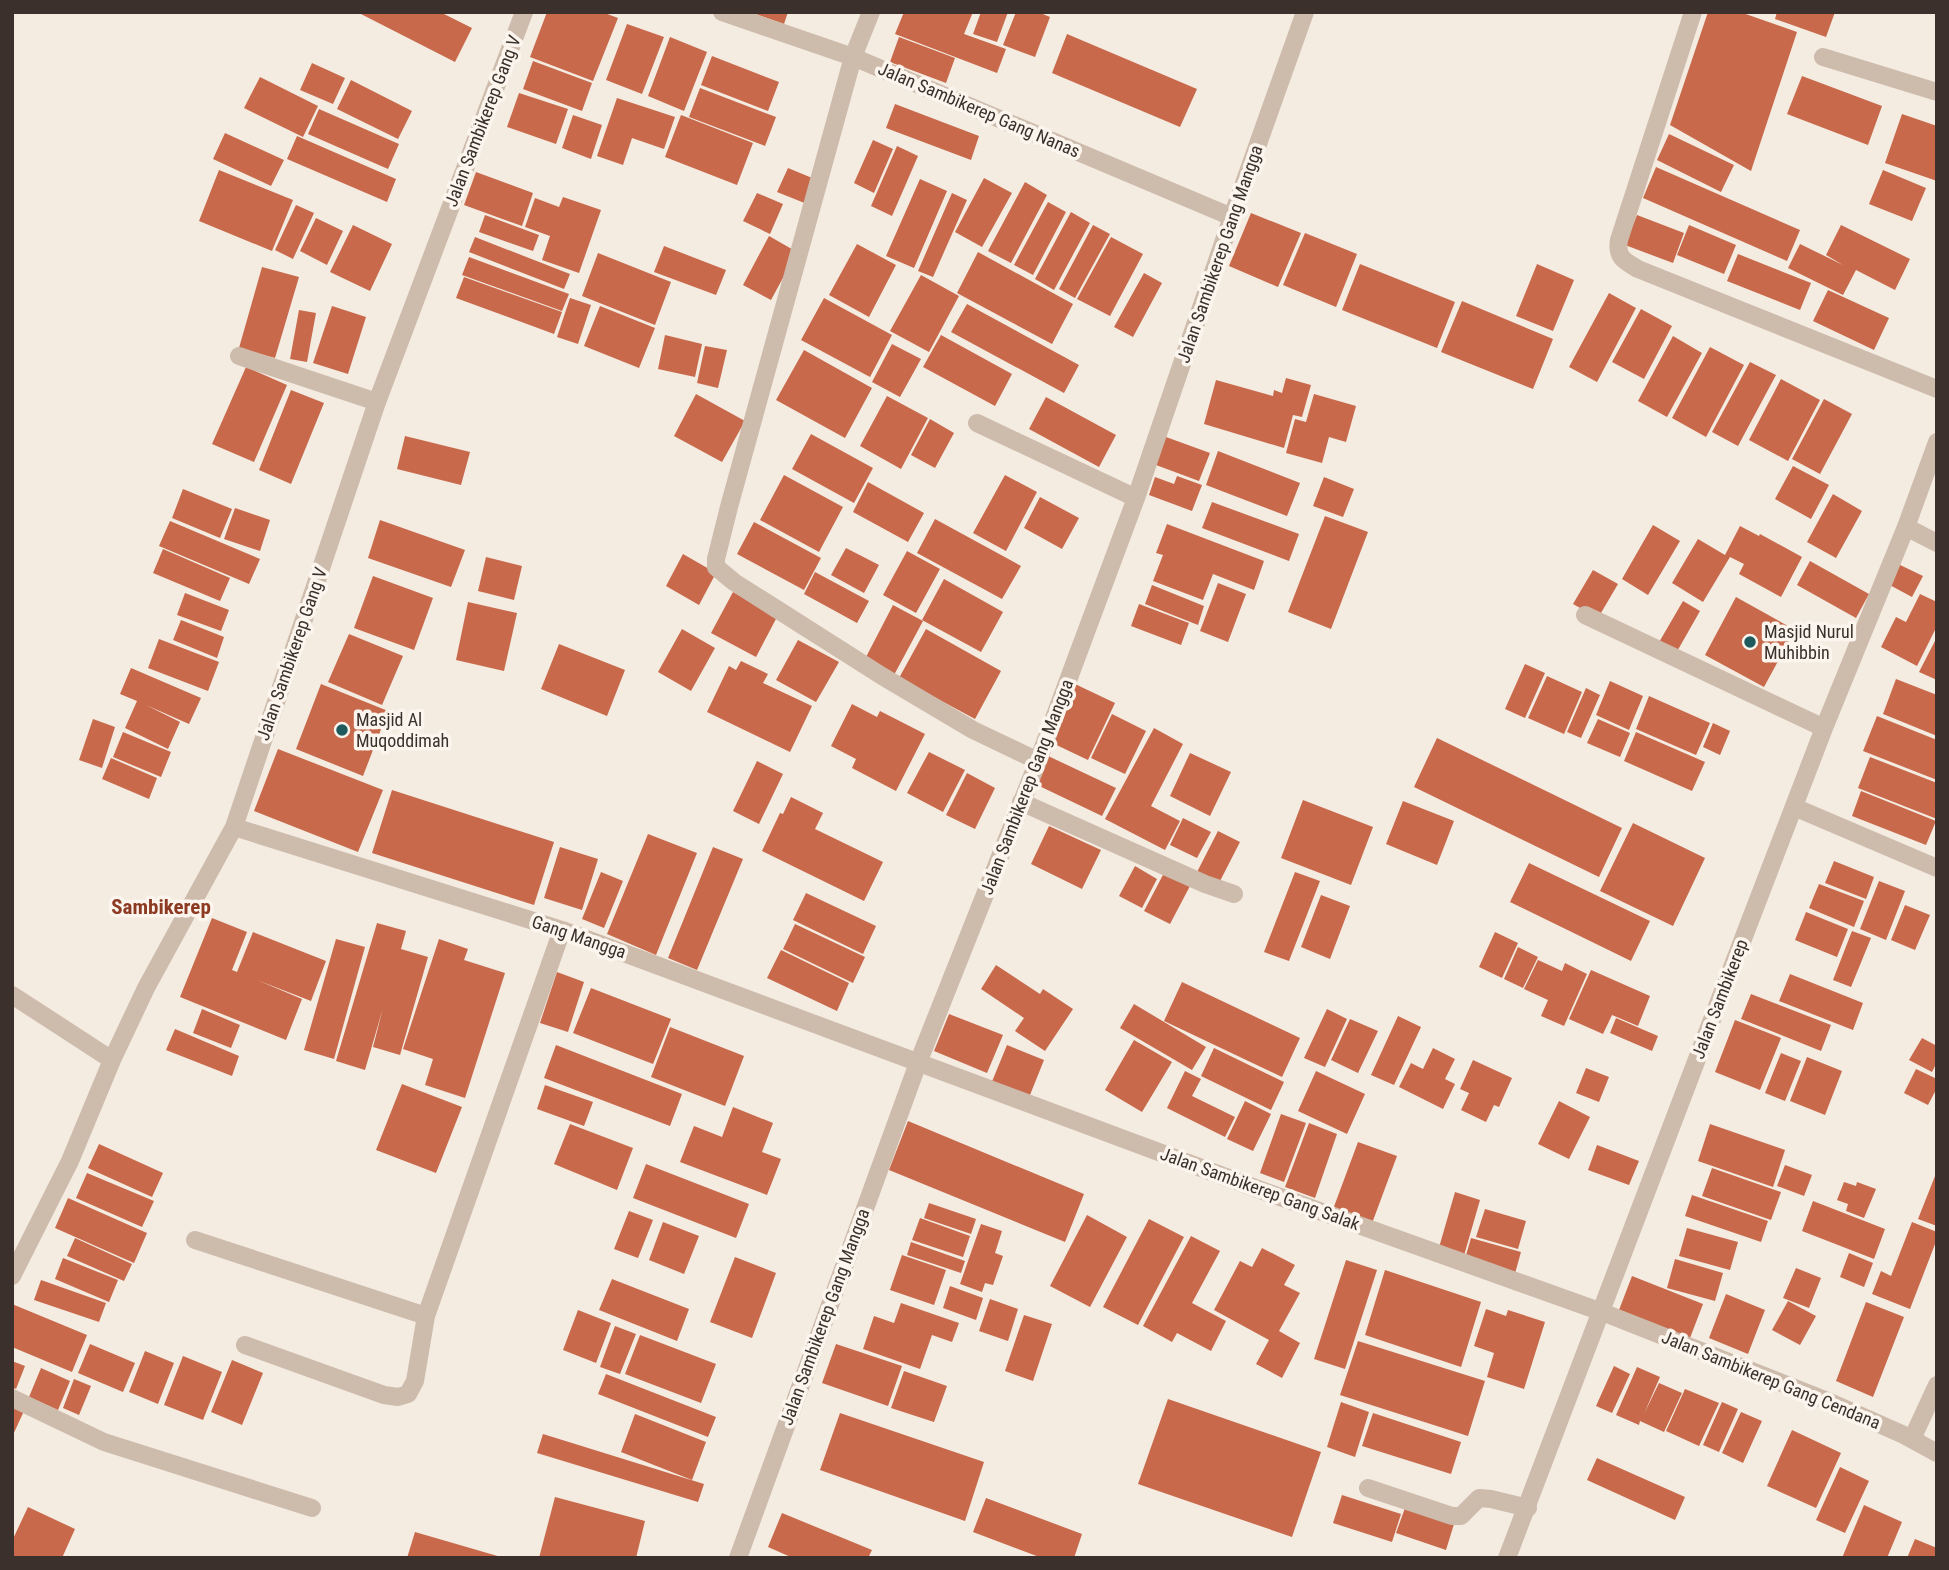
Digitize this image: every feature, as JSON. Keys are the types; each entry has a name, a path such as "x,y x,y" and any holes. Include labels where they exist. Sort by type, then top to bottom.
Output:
{"street":[{"name":"Jalan Sambikerep Gang V","path":"12,1276 70,1161 112,1060 146,988 234,827 377,402 524,12"},
{"name":"Jalan Sambikerep Gang Nanas","path":"722,12 853,57 1232,217"},
{"path":"871,12 853,57 726,520 716,567 734,582 882,676 973,730 1038,761"},
{"name":"Jalan Sambikerep Gang Mangga","path":"738,1558 918,1063 1038,761 1136,498 1232,217 1306,12"},
{"path":"1693,12 1619,240 1617,250 1622,260 1937,389"},
{"path":"1823,57 1937,92"},
{"path":"239,356 377,402"},
{"path":"977,423 1136,498"},
{"name":"Jalan Sambikerep","path":"1507,1558 1824,728 1906,527 1937,442"},
{"path":"1906,527 1937,543"},
{"path":"1585,615 1824,728"},
{"path":"1021,802 1205,884 1234,894"},
{"path":"1794,807 1937,868"},
{"name":"Gang Mangga","path":"234,827 562,930 918,1063"},
{"path":"245,1345 384,1395 398,1397 408,1394 415,1381 426,1316 562,930"},
{"path":"12,995 112,1060"},
{"name":"Jalan Sambikerep Gang Salak","path":"918,1063 1266,1192 1602,1312"},
{"path":"195,1240 426,1316"},
{"name":"Jalan Sambikerep Gang Cendana","path":"1602,1312 1732,1361 1937,1452"},
{"path":"1912,1439 1937,1385"},
{"path":"12,1398 104,1442 312,1508"},
{"path":"1368,1488 1452,1516 1461,1516 1479,1498 1528,1508"}],"building":[{"path":"357,12 440,12 472,28 455,62"},
{"path":"547,12 602,12 618,18 593,81 530,57"},
{"path":"750,12 788,12 784,24"},
{"path":"904,12 973,12 964,34 1006,49 997,73 895,34"},
{"path":"981,12 1008,12 997,42 973,34"},
{"path":"1016,12 1038,12 1050,17 1035,57 1003,45"},
{"path":"1708,12 1740,12 1797,32 1751,171 1670,125"},
{"path":"1777,12 1835,12 1826,37 1775,19"},
{"path":"627,24 664,37 642,94 606,80"},
{"path":"1067,34 1197,89 1180,127 1052,73"},
{"path":"670,37 707,52 684,111 648,96"},
{"path":"899,37 955,58 946,83 890,62"},
{"path":"712,56 779,82 768,111 701,85"},
{"path":"533,61 592,83 582,111 523,89"},
{"path":"312,63 345,78 333,104 300,90"},
{"path":"1802,76 1882,106 1868,145 1787,114"},
{"path":"260,77 318,106 303,137 244,108"},
{"path":"351,80 412,111 398,139 337,109"},
{"path":"700,88 776,117 765,146 689,117"},
{"path":"519,93 568,109 556,144 507,127"},
{"path":"617,98 675,117 664,149 632,138 623,165 597,156"},
{"path":"895,104 979,136 971,160 886,128"},
{"path":"319,109 399,144 388,169 308,134"},
{"path":"1902,114 1937,126 1937,181 1885,163"},
{"path":"573,115 602,125 591,159 562,148"},
{"path":"681,115 753,143 737,185 665,157"},
{"path":"225,133 284,160 271,186 213,159"},
{"path":"1669,134 1734,165 1721,192 1657,160"},
{"path":"297,136 396,179 387,202 287,159"},
{"path":"873,140 893,149 874,193 854,183"},
{"path":"897,146 918,156 892,216 871,206"},
{"path":"1656,167 1800,230 1787,261 1643,198"},
{"path":"788,168 817,180 807,204 777,192"},
{"path":"219,170 293,200 272,251 199,221"},
{"path":"1883,170 1926,188 1912,221 1869,204"},
{"path":"476,172 533,193 522,226 464,205"},
{"path":"984,178 1012,193 982,247 955,232"},
{"path":"920,179 947,191 914,268 886,256"},
{"path":"1025,182 1047,195 1011,263 988,251"},
{"path":"757,193 783,204 770,234 743,221"},
{"path":"952,193 967,200 933,277 918,271"},
{"path":"563,197 601,210 579,273 542,260 550,236 525,227 535,198 559,207"},
{"path":"1048,202 1066,212 1033,275 1014,265"},
{"path":"296,205 314,213 293,259 275,250"},
{"path":"1071,212 1090,223 1054,290 1035,279"},
{"path":"1251,213 1301,233 1278,287 1229,266"},
{"path":"485,215 539,235 533,251 479,232"},
{"path":"1637,215 1684,233 1673,263 1625,245"},
{"path":"316,218 343,231 327,265 300,251"},
{"path":"353,225 392,244 370,291 330,272"},
{"path":"1093,225 1110,234 1075,298 1059,289"},
{"path":"1689,225 1736,245 1724,274 1677,255"},
{"path":"1841,225 1910,259 1895,290 1856,270 1843,295 1788,268 1800,244 1843,265 1826,255"},
{"path":"1305,233 1357,254 1336,307 1283,285"},
{"path":"769,236 797,252 771,300 743,285"},
{"path":"475,237 570,274 564,289 469,252"},
{"path":"1111,237 1143,254 1110,316 1077,299"},
{"path":"857,244 896,265 869,317 829,295"},
{"path":"664,246 726,270 716,295 654,272"},
{"path":"978,252 1073,304 1052,344 957,293"},
{"path":"598,253 671,282 655,325 582,296"},
{"path":"1738,254 1811,283 1800,310 1727,281"},
{"path":"469,257 569,294 562,311 462,275"},
{"path":"1360,264 1455,302 1437,348 1342,310"},
{"path":"1537,264 1574,280 1553,331 1516,316"},
{"path":"262,267 299,277 275,358 239,348"},
{"path":"1144,273 1162,283 1133,337 1114,327"},
{"path":"921,275 959,296 929,352 890,331"},
{"path":"464,277 562,312 554,334 456,298"},
{"path":"1828,290 1889,318 1874,350 1813,321"},
{"path":"1609,293 1636,308 1597,382 1569,367"},
{"path":"570,298 591,305 578,344 557,337"},
{"path":"824,298 892,335 870,377 801,340"},
{"path":"1462,301 1553,339 1533,389 1441,352"},
{"path":"967,304 1079,365 1064,393 951,332"},
{"path":"332,306 366,317 348,374 313,363"},
{"path":"600,306 655,328 639,368 584,346"},
{"path":"1641,309 1672,326 1644,379 1612,362"},
{"path":"299,310 316,313 307,362 290,359"},
{"path":"665,335 702,344 695,377 658,369"},
{"path":"941,335 1012,374 995,406 923,367"},
{"path":"1673,336 1702,353 1667,417 1638,401"},
{"path":"892,344 921,359 900,397 872,382"},
{"path":"705,346 727,350 718,388 697,383"},
{"path":"1710,347 1744,365 1706,437 1672,418"},
{"path":"804,350 872,388 845,438 776,400"},
{"path":"1750,362 1776,375 1738,446 1712,432"},
{"path":"246,367 287,385 254,462 212,444"},
{"path":"1286,378 1311,385 1302,417 1293,415 1284,448 1204,424 1216,380 1273,396 1274,390 1282,393"},
{"path":"1781,379 1820,400 1788,461 1749,440"},
{"path":"291,390 324,403 291,484 259,470"},
{"path":"696,394 745,421 722,462 674,436"},
{"path":"1314,394 1356,406 1346,442 1329,437 1322,463 1286,453 1295,419 1306,422"},
{"path":"887,396 928,418 901,469 860,446"},
{"path":"1046,397 1116,435 1099,467 1029,429"},
{"path":"1824,399 1852,414 1820,474 1792,459"},
{"path":"930,419 954,433 935,468 911,455"},
{"path":"811,434 873,468 854,503 792,469"},
{"path":"405,436 470,452 461,485 397,469"},
{"path":"1166,437 1210,453 1199,481 1156,465"},
{"path":"1218,451 1300,483 1287,516 1206,485"},
{"path":"1793,466 1829,485 1811,519 1775,499"},
{"path":"784,475 843,507 819,552 760,520"},
{"path":"1005,475 1037,492 1006,551 973,533"},
{"path":"1177,476 1202,485 1192,511 1149,495 1155,477 1174,484"},
{"path":"1324,477 1354,489 1343,517 1313,506"},
{"path":"868,482 924,513 908,542 853,512"},
{"path":"183,489 232,509 220,538 172,518"},
{"path":"1833,494 1862,511 1836,558 1807,542"},
{"path":"1040,497 1079,518 1062,549 1024,528"},
{"path":"1212,502 1299,534 1289,561 1202,528"},
{"path":"235,508 270,520 260,551 224,539"},
{"path":"1325,516 1368,532 1331,629 1288,612"},
{"path":"935,519 1021,566 1002,599 917,553"},
{"path":"380,520 465,550 451,587 368,558"},
{"path":"170,521 260,559 249,584 159,546"},
{"path":"754,522 821,558 804,590 737,554"},
{"path":"1167,524 1264,561 1254,590 1213,574 1203,600 1153,581 1163,555 1156,553"},
{"path":"1653,525 1680,541 1648,595 1622,579"},
{"path":"1740,526 1802,557 1781,597 1739,574 1744,564 1730,557 1703,602 1672,583 1698,539 1725,555"},
{"path":"846,548 879,565 864,593 831,575"},
{"path":"163,549 230,578 220,601 153,573"},
{"path":"907,551 940,569 916,613 883,595"},
{"path":"683,554 716,573 699,605 666,586"},
{"path":"486,557 522,566 514,600 478,591"},
{"path":"1810,561 1869,594 1856,618 1797,585"},
{"path":"1896,563 1923,576 1912,597 1886,583"},
{"path":"1593,570 1618,584 1598,618 1573,604"},
{"path":"815,572 869,601 857,623 804,594"},
{"path":"373,576 433,598 414,650 354,628"},
{"path":"944,579 1003,612 981,652 922,620"},
{"path":"1218,583 1246,594 1228,642 1200,631"},
{"path":"1152,585 1204,606 1198,625 1145,604"},
{"path":"733,592 777,617 756,657 711,633"},
{"path":"185,593 229,610 221,631 177,615"},
{"path":"1920,594 1937,602 1937,626 1917,666 1881,647 1896,617 1906,622"},
{"name":"Masjid Nurul Muhibbin","path":"1736,597 1795,630 1764,687 1705,655"},
{"path":"1683,601 1700,611 1675,655 1658,644"},
{"path":"468,602 517,613 504,671 456,660"},
{"path":"1139,604 1189,623 1181,645 1131,626"},
{"path":"893,605 923,621 894,675 865,659"},
{"path":"181,620 224,637 217,658 173,640"},
{"path":"682,629 715,648 691,691 658,672"},
{"path":"926,629 1001,671 975,719 899,678"},
{"path":"349,634 403,656 382,705 328,682"},
{"path":"1937,637 1937,680 1919,672"},
{"path":"159,639 219,662 208,691 148,668"},
{"path":"798,640 839,662 816,702 776,680"},
{"path":"559,644 625,670 607,716 541,689"},
{"path":"741,661 768,674 763,683 812,706 790,752 707,712 729,666 736,670"},
{"path":"1525,664 1545,673 1525,718 1505,709"},
{"path":"131,668 201,698 189,724 146,705 180,722 168,749 125,728 137,701 120,694"},
{"path":"1547,676 1582,692 1564,734 1528,718"},
{"path":"1896,679 1937,695 1937,736 1883,714"},
{"path":"1610,681 1643,696 1629,730 1596,715"},
{"name":"Masjid Al Muqoddimah","path":"321,684 388,711 363,776 296,749"},
{"path":"1075,684 1115,703 1088,760 1048,741"},
{"path":"1586,688 1600,695 1581,738 1567,732"},
{"path":"1649,696 1710,723 1696,755 1636,729"},
{"path":"852,704 877,717 880,711 925,734 896,791 852,768 856,759 831,746"},
{"path":"1112,714 1146,731 1125,774 1091,758"},
{"path":"1877,716 1937,740 1937,780 1863,751"},
{"path":"93,719 115,727 102,768 79,760"},
{"path":"1598,719 1630,733 1620,757 1587,743"},
{"path":"1713,723 1730,731 1720,755 1703,747"},
{"path":"1154,728 1183,744 1151,806 1180,821 1165,850 1105,819"},
{"path":"123,732 171,752 161,777 113,757"},
{"path":"1636,732 1705,762 1692,791 1624,761"},
{"path":"1437,738 1622,828 1599,877 1414,787"},
{"path":"278,749 383,790 358,852 254,811"},
{"path":"929,752 965,770 943,812 907,793"},
{"path":"1190,753 1231,772 1210,816 1170,796"},
{"path":"1046,755 1116,788 1102,816 1033,783"},
{"path":"1870,757 1937,783 1937,819 1858,788"},
{"path":"111,758 157,778 149,799 102,779"},
{"path":"757,761 783,774 759,824 733,811"},
{"path":"967,773 995,788 975,829 946,815"},
{"path":"392,790 554,842 534,905 372,853"},
{"path":"1861,791 1936,821 1926,845 1852,816"},
{"path":"791,797 823,813 815,829 883,862 864,901 762,851 780,813 783,814"},
{"path":"1303,800 1373,827 1351,885 1281,858"},
{"path":"1403,801 1454,821 1437,865 1386,844"},
{"path":"1183,818 1211,832 1197,858 1170,845"},
{"path":"1633,823 1705,858 1673,926 1600,891"},
{"path":"1049,826 1101,850 1082,889 1031,864"},
{"path":"1218,831 1240,842 1218,885 1196,874"},
{"path":"648,834 697,853 656,955 607,934"},
{"path":"560,847 598,859 582,910 544,898"},
{"path":"713,847 743,859 697,970 668,958"},
{"path":"1834,861 1874,877 1866,899 1825,883"},
{"path":"1529,863 1650,921 1631,961 1510,902"},
{"path":"1135,866 1157,879 1142,908 1119,896"},
{"path":"601,872 623,881 604,928 582,919"},
{"path":"1295,872 1320,881 1289,961 1264,952"},
{"path":"1164,873 1190,886 1170,924 1144,911"},
{"path":"1879,881 1905,891 1886,940 1860,929"},
{"path":"1819,884 1864,901 1854,927 1809,908"},
{"path":"806,893 876,926 863,954 793,920"},
{"path":"1321,895 1350,906 1330,959 1301,947"},
{"path":"1905,905 1930,915 1915,950 1891,940"},
{"path":"1806,912 1848,929 1837,957 1795,940"},
{"path":"212,918 247,932 232,970 237,972 253,932 326,961 311,1001 257,980 302,999 286,1040 180,997"},
{"path":"377,923 406,931 401,949 428,957 400,1055 373,1047 383,1008 365,1070 336,1061"},
{"path":"795,924 865,957 853,983 783,949"},
{"path":"1852,931 1871,938 1851,987 1833,980"},
{"path":"1495,932 1518,943 1502,978 1479,967"},
{"path":"336,939 365,947 334,1059 304,1050"},
{"path":"439,939 468,949 464,960 505,973 465,1098 425,1085 433,1059 403,1049"},
{"path":"1518,947 1538,957 1523,988 1504,979"},
{"path":"781,950 849,983 837,1011 767,978"},
{"path":"1538,960 1562,971 1565,963 1587,974 1564,1026 1541,1016 1548,1000 1524,989"},
{"path":"996,965 1040,994 1043,989 1073,1009 1045,1051 1015,1031 1024,1018 981,989"},
{"path":"1591,970 1650,996 1638,1026 1612,1015 1603,1034 1569,1019"},
{"path":"557,972 584,982 568,1032 540,1023"},
{"path":"1790,974 1863,1003 1853,1030 1779,1001"},
{"path":"1182,982 1300,1038 1282,1077 1164,1021"},
{"path":"591,988 671,1019 653,1064 573,1033"},
{"path":"1751,994 1831,1025 1821,1051 1741,1019"},
{"path":"1134,1004 1206,1047 1192,1070 1120,1028"},
{"path":"202,1009 240,1025 231,1048 193,1033"},
{"path":"1327,1009 1347,1019 1325,1067 1304,1058"},
{"path":"949,1014 1003,1035 987,1073 934,1051"},
{"path":"1398,1016 1421,1027 1394,1085 1371,1075"},
{"path":"1616,1018 1658,1036 1652,1051 1610,1033"},
{"path":"1350,1019 1378,1031 1358,1073 1331,1060"},
{"path":"1735,1020 1781,1038 1760,1090 1715,1072"},
{"path":"670,1027 744,1056 725,1106 651,1077"},
{"path":"175,1029 239,1056 232,1076 166,1050"},
{"path":"1922,1038 1937,1046 1937,1062 1932,1072 1909,1060"},
{"path":"1134,1040 1172,1062 1142,1112 1105,1090"},
{"path":"556,1045 682,1094 670,1126 544,1078"},
{"path":"1007,1045 1044,1060 1028,1100 991,1084"},
{"path":"1214,1048 1284,1082 1271,1110 1201,1076"},
{"path":"1433,1048 1455,1059 1445,1079 1455,1084 1443,1109 1399,1087 1411,1063 1423,1069"},
{"path":"1781,1053 1801,1061 1785,1101 1765,1093"},
{"path":"1807,1057 1842,1071 1825,1115 1790,1101"},
{"path":"1473,1060 1512,1078 1499,1107 1494,1105 1486,1122 1461,1110 1469,1093 1460,1089"},
{"path":"1586,1068 1609,1077 1599,1102 1576,1093"},
{"path":"1916,1069 1937,1079 1937,1088 1928,1105 1904,1093"},
{"path":"1185,1071 1201,1079 1192,1096 1235,1117 1225,1137 1167,1108"},
{"path":"1316,1071 1365,1094 1347,1134 1298,1111"},
{"path":"402,1084 462,1107 436,1173 376,1150"},
{"path":"545,1085 593,1102 584,1126 537,1109"},
{"path":"1245,1101 1271,1114 1253,1151 1227,1139"},
{"path":"1559,1101 1590,1117 1569,1159 1538,1144"},
{"path":"733,1107 773,1123 762,1152 781,1159 767,1195 680,1162 694,1126 722,1137"},
{"path":"1281,1114 1306,1123 1284,1182 1260,1173"},
{"path":"908,1121 1084,1194 1065,1242 889,1170"},
{"path":"1309,1123 1337,1134 1315,1198 1285,1187"},
{"path":"570,1124 633,1148 617,1190 554,1164"},
{"path":"1710,1124 1785,1150 1773,1187 1698,1161"},
{"path":"1358,1142 1397,1156 1371,1226 1332,1212"},
{"path":"99,1144 163,1173 152,1197 88,1168"},
{"path":"1597,1145 1639,1161 1629,1185 1588,1170"},
{"path":"646,1164 749,1204 736,1238 633,1198"},
{"path":"1785,1165 1812,1175 1804,1196 1777,1186"},
{"path":"1712,1168 1781,1192 1771,1220 1702,1196"},
{"path":"1937,1171 1937,1226 1918,1219"},
{"path":"87,1173 154,1201 142,1227 76,1198"},
{"path":"1844,1182 1856,1186 1857,1182 1876,1189 1864,1218 1846,1211 1848,1204 1837,1200"},
{"path":"1455,1192 1480,1200 1463,1259 1438,1251"},
{"path":"1692,1195 1768,1221 1761,1242 1685,1216"},
{"path":"68,1198 147,1233 134,1263 55,1228"},
{"path":"1813,1201 1885,1229 1874,1259 1802,1231"},
{"path":"929,1203 976,1219 971,1234 924,1218"},
{"path":"1485,1209 1526,1221 1518,1249 1476,1237"},
{"path":"629,1211 653,1220 638,1258 614,1249"},
{"path":"1087,1215 1127,1237 1090,1307 1050,1286"},
{"path":"920,1218 970,1236 963,1257 912,1240"},
{"path":"1149,1219 1184,1237 1138,1325 1103,1307"},
{"path":"663,1222 699,1236 684,1274 649,1260"},
{"path":"1912,1222 1937,1232 1937,1239 1910,1309 1872,1294 1881,1271 1891,1276"},
{"path":"981,1224 1002,1231 995,1253 1003,1256 993,1285 985,1283 982,1292 960,1284"},
{"path":"1687,1228 1738,1242 1730,1270 1679,1256"},
{"path":"1191,1236 1220,1251 1192,1303 1226,1321 1211,1351 1177,1333 1172,1342 1143,1326"},
{"path":"75,1238 132,1264 124,1281 67,1256"},
{"path":"1471,1238 1521,1252 1514,1277 1464,1262"},
{"path":"911,1242 965,1261 961,1273 907,1255"},
{"path":"1262,1248 1295,1265 1284,1285 1300,1293 1279,1331 1300,1343 1282,1378 1256,1364 1269,1340 1214,1310 1240,1261 1252,1267"},
{"path":"1849,1253 1873,1263 1864,1287 1840,1277"},
{"path":"902,1255 946,1270 934,1305 890,1290"},
{"path":"735,1257 776,1273 752,1338 710,1322"},
{"path":"63,1258 118,1280 109,1302 55,1279"},
{"path":"1675,1259 1723,1273 1715,1301 1667,1288"},
{"path":"1346,1260 1377,1270 1345,1369 1314,1359"},
{"path":"1796,1268 1821,1278 1809,1308 1783,1298"},
{"path":"1385,1270 1481,1302 1461,1367 1365,1335"},
{"path":"1632,1276 1703,1304 1690,1338 1619,1310"},
{"path":"612,1279 689,1309 677,1341 599,1310"},
{"path":"41,1280 106,1303 99,1322 34,1300"},
{"path":"950,1286 983,1298 976,1320 943,1308"},
{"path":"1726,1294 1765,1310 1748,1354 1709,1338"},
{"path":"990,1299 1018,1309 1008,1341 979,1331"},
{"path":"1788,1301 1816,1316 1800,1345 1772,1330"},
{"path":"1866,1302 1904,1317 1873,1397 1836,1381"},
{"path":"901,1303 959,1323 952,1342 932,1335 920,1369 863,1349 874,1316 894,1323"},
{"path":"12,1304 87,1335 72,1372 12,1347"},
{"path":"1486,1309 1506,1316 1508,1310 1545,1322 1524,1389 1487,1377 1494,1353 1474,1346"},
{"path":"578,1310 611,1323 596,1363 563,1350"},
{"path":"1024,1315 1052,1324 1033,1381 1005,1371"},
{"path":"615,1326 636,1334 620,1374 600,1367"},
{"path":"640,1335 716,1364 701,1403 625,1374"},
{"path":"1358,1341 1485,1381 1468,1436 1340,1395"},
{"path":"90,1344 135,1363 123,1392 78,1373"},
{"path":"836,1344 902,1366 888,1406 822,1383"},
{"path":"145,1351 174,1363 158,1404 129,1392"},
{"path":"183,1356 222,1372 203,1420 164,1405"},
{"path":"232,1360 263,1373 242,1425 211,1412"},
{"path":"12,1361 25,1366 16,1389 12,1387"},
{"path":"1614,1366 1630,1374 1612,1413 1596,1406"},
{"path":"1637,1367 1660,1377 1644,1414 1659,1383 1682,1393 1664,1432 1640,1421 1639,1425 1616,1415"},
{"path":"41,1368 70,1381 58,1410 29,1397"},
{"path":"904,1371 947,1386 934,1422 891,1408"},
{"path":"606,1374 716,1417 708,1437 598,1394"},
{"path":"74,1379 91,1386 79,1415 63,1408"},
{"path":"1685,1389 1719,1403 1699,1446 1666,1431"},
{"path":"1168,1399 1321,1452 1292,1537 1138,1484"},
{"path":"1341,1402 1369,1412 1355,1457 1327,1447"},
{"path":"1722,1402 1738,1409 1719,1452 1703,1445"},
{"path":"12,1405 24,1411 12,1437"},
{"path":"1741,1412 1762,1421 1743,1463 1722,1453"},
{"path":"840,1413 984,1462 965,1521 820,1470"},
{"path":"1373,1413 1461,1442 1451,1474 1362,1446"},
{"path":"635,1414 706,1442 692,1480 621,1452"},
{"path":"1792,1430 1841,1453 1816,1508 1767,1486"},
{"path":"543,1434 704,1484 698,1502 537,1453"},
{"path":"1597,1458 1685,1497 1675,1520 1587,1480"},
{"path":"1840,1467 1869,1481 1845,1533 1816,1520"},
{"path":"1342,1495 1401,1514 1392,1542 1333,1523"},
{"path":"555,1497 645,1521 636,1558 539,1558"},
{"path":"986,1498 1082,1534 1074,1558 1042,1558 973,1532"},
{"path":"1864,1505 1902,1522 1887,1558 1842,1558"},
{"path":"28,1507 75,1529 62,1558 12,1558 12,1541"},
{"path":"1405,1508 1454,1524 1446,1550 1396,1533"},
{"path":"782,1513 872,1550 868,1558 793,1558 768,1547"},
{"path":"415,1532 501,1557 501,1558 407,1558"},
{"path":"1915,1539 1937,1548 1937,1558 1907,1558"}],"place":[{"name":"Masjid Nurul Muhibbin","path":"1750,642"},
{"name":"Masjid Al Muqoddimah","path":"342,730"}],"district":[{"name":"Sambikerep","path":"161,907"}]}
